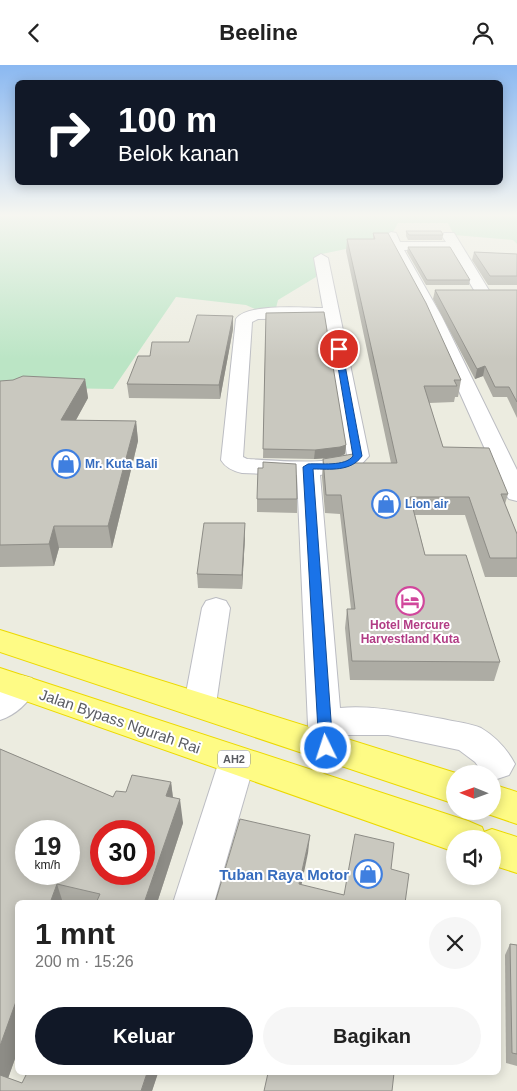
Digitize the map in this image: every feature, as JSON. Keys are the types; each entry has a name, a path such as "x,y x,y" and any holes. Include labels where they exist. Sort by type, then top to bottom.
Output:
{"highway":[{"path":"0,641 200,705 325,736 446,784"},
{"name":"Jalan Bypass Ngurah Rai","path":"7,691 238,761 446,832"},
{"path":"501,803 517,807"},
{"path":"501,850 517,855"}],"street":[{"path":"321,264 332,313 358,456 354,462 345,465 308,467 242,466 232,461 244,319 256,314 332,313"},
{"path":"404,264 428,292 434,317 508,458 517,494"},
{"path":"466,264 482,293"},
{"path":"464,292 498,293"},
{"path":"308,467 325,736 354,720 388,722 468,738 502,766"},
{"path":"200,705 216,608"},
{"path":"194,900 238,761"}],"green space":[{"path":"0,264 317,264 316,277 278,300 276,308 255,309 246,305 176,297 113,389 0,387"}],"building":[{"path":"353,264 405,264 426,303 461,380 454,380 457,386 424,386 443,447 489,448 508,494 501,494 517,534 517,558 490,558 469,497 410,497 425,555 466,555 500,662 352,661 347,609 355,609 341,495 326,495 323,459 353,454 354,463 397,463"},
{"path":"418,264 460,264 470,280 427,280"},
{"path":"482,264 517,264 517,276 490,276"},
{"path":"435,290 517,290 517,402 509,387 495,387 485,366 477,369"},
{"path":"324,312 346,445 315,450 263,449 266,313"},
{"path":"197,315 233,316 219,385 127,384 138,356 150,356 152,342 189,342"},
{"path":"23,376 85,379 61,420 136,421 108,526 54,526 49,544 0,545 0,381 13,380"},
{"path":"263,462 296,464 297,499 257,499 258,468 263,468"},
{"path":"204,523 245,523 242,575 197,574"},
{"path":"0,749 113,797 116,791 126,792 132,775 171,782 166,796 180,799 155,871 155,820 90,820 90,885 150,885 145,900 97,900 100,894 61,885 80,885 80,820 15,820 15,885 57,885 51,900 15,900 15,1004 0,1046"},
{"path":"240,819 310,835 299,884 344,895 355,834 394,843 391,869 409,874 405,900 216,900"},
{"path":"510,944 517,945 517,1054 512,1053"},
{"path":"0,1075 22,1083 26,1075 146,1075 141,1091 0,1091"},
{"path":"268,1075 394,1075 392,1091 264,1091"}],"place":[{"name":"Mr. Kuta Bali","path":"66,464"},
{"name":"Lion air","path":"386,504"},
{"name":"Hotel Mercure Harvestland Kuta","path":"410,601"},
{"name":"Tuban Raya Motor","path":"368,874"}],"route":[{"path":"326,748 308,467 345,465 354,462 358,456 339,349"}]}
